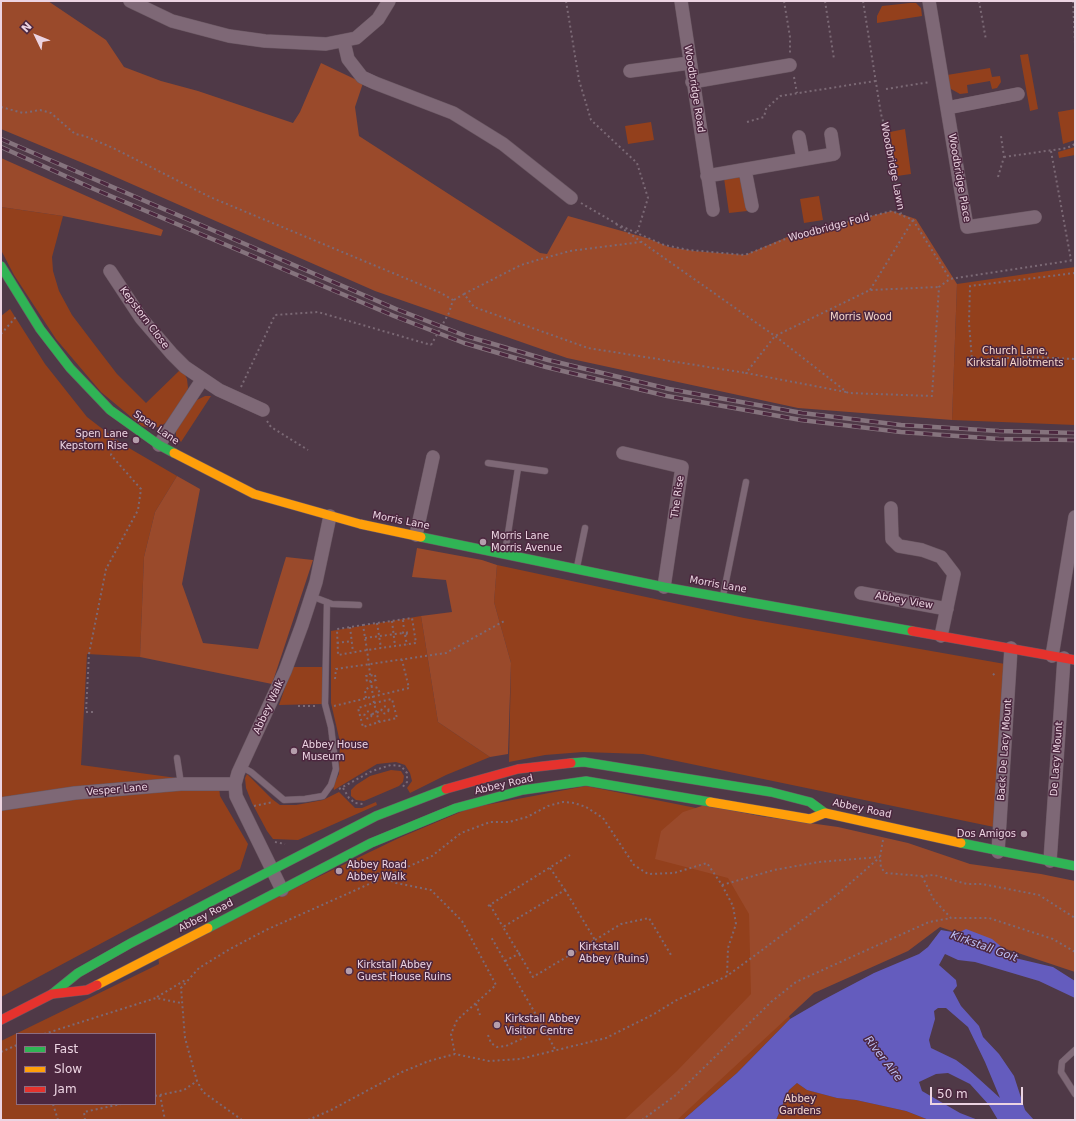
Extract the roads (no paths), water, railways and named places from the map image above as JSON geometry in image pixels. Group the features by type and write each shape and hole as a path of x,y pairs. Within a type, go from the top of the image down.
{"main road":[{"name":"Spen Lane","path":"1,266 40,329 70,368 110,410 159,445 212,474 254,494 360,524"},
{"name":"Morris Lane","path":"360,524 416,534 664,587 1063,658"},
{"path":"52,994 85,970 271,870 376,816 450,788 518,769 584,762 771,792 810,802 825,813"},
{"name":"Abbey Road","path":"1,1020 52,994 86,990 371,843 456,808 523,790 586,781 810,819 825,813 998,852 1075,866"}],"street":[{"path":"130,1 172,20 229,36 301,44 344,42 356,38 378,19 389,1"},
{"name":"Woodbridge Road","path":"680,1 713,210"},
{"name":"Woodbridge Place","path":"928,1 967,227 1035,217"},
{"path":"344,42 348,59 362,77 453,113 503,144 571,198"},
{"path":"630,71 689,63"},
{"path":"692,82 790,65"},
{"path":"947,108 1018,94"},
{"path":"708,176 834,154 831,134"},
{"path":"799,137 803,159"},
{"path":"745,170 752,206"},
{"name":"Kepstorn Close","path":"110,271 155,336 172,354 202,380 235,398 263,410"},
{"path":"159,445 202,380"},
{"name":"The Rise","path":"623,453 682,467 664,587"},
{"path":"416,534 433,458"},
{"path":"891,508 892,539 899,546 922,550 941,557 954,574 941,636"},
{"name":"Abbey Walk","path":"282,890 236,796 235,784 240,766 285,671 311,596 330,516"},
{"name":"De Lacy Mount","path":"1050,861 1063,658 1061,599 1075,517"},
{"name":"Abbey View","path":"861,593 947,608"},
{"name":"Back De Lacy Mount","path":"998,852 1011,648"},
{"name":"Vesper Lane","path":"1,804 75,793 181,784 235,784"}],"lane":[{"path":"488,464 545,471"},
{"path":"505,553 518,468"},
{"path":"723,597 746,482"},
{"path":"577,569 585,528"},
{"path":"311,596 332,604 359,605"},
{"path":"240,766 251,772 284,800 323,796 331,785 336,769 331,727 326,707 327,602"},
{"path":"177,758 181,784"},
{"path":"1075,1050 1062,1062 1061,1072 1075,1094"}],"water":[{"path":"966,929 992,939 1015,958 1053,967 1075,981 1075,998 1039,981 975,962 958,960 945,954 939,965 956,980 957,986 953,991 961,1006 979,1026 983,1037 999,1054 1014,1076 1025,1110 1034,1120 998,1120 989,1105 970,1084 948,1073 936,1074 919,1082 922,1091 960,1113 978,1120 929,1120 906,1111 856,1100 837,1098 807,1090 797,1083 789,1090 776,1120 683,1120 737,1073 790,1019 874,973 919,954 928,947 941,930 958,933","holes":["938,1008 946,1008 968,1027 1000,1098 956,1060 931,1048 929,1040 935,1019 934,1011"]}],"railway":[{"path":"1,139 396,309 466,336 548,360 669,389 802,413 901,425 999,431 1075,433"},
{"path":"1,147 94,189 394,316 464,343 546,367 667,396 801,420 901,432 999,439 1075,440"}],"place":[{"name":"Spen Lane Kepstorn Rise","path":"136,440"},
{"name":"Morris Lane Morris Avenue","path":"483,542"},
{"name":"Abbey House Museum","path":"294,751"},
{"name":"Dos Amigos","path":"1024,834"},
{"name":"Abbey Road Abbey Walk","path":"339,871"},
{"name":"Kirkstall Abbey (Ruins)","path":"571,953"},
{"name":"Kirkstall Abbey Guest House Ruins","path":"349,971"},
{"name":"Kirkstall Abbey Visitor Centre","path":"497,1025"}],"park label":[{"name":"Morris Wood","path":"861,317"},
{"name":"Church Lane, Kirkstall Allotments","path":"1015,356"},
{"name":"Abbey Gardens","path":"800,1104"}],"water label":[{"name":"Kirkstall Goit","path":"984,947"},
{"name":"River Aire","path":"883,1059"}]}
